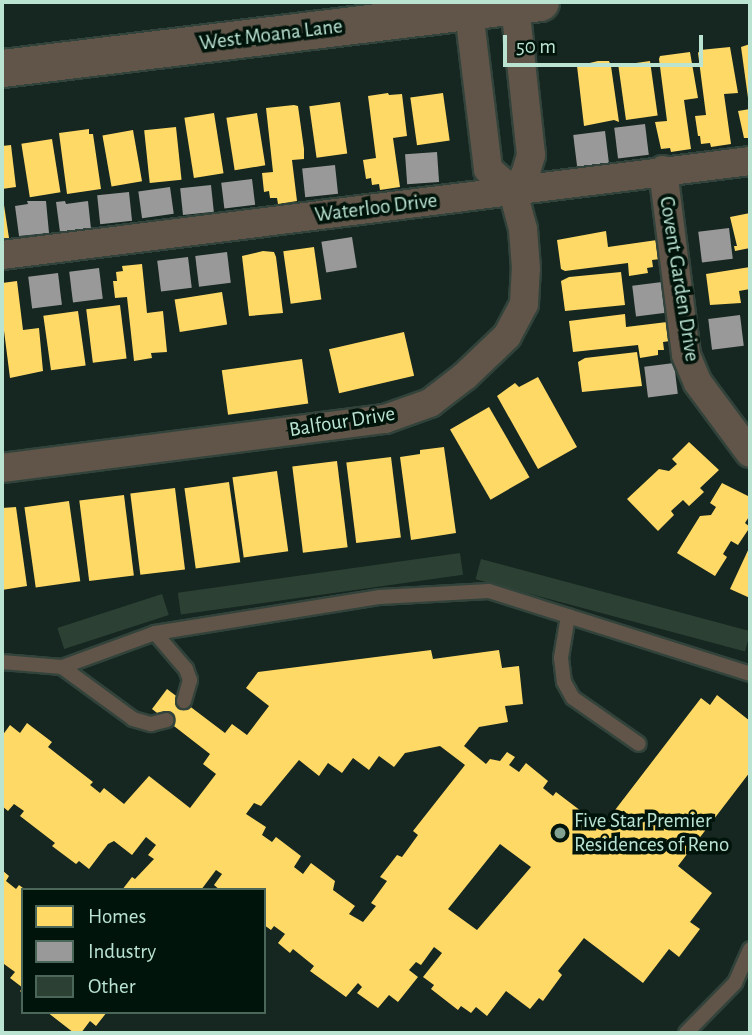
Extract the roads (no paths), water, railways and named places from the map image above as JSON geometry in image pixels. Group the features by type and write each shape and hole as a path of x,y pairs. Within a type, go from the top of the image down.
{"street":[{"name":"West Moana Lane","path":"2,68 527,3"},
{"path":"469,10 488,169 513,191 525,175 531,155 527,3"},
{"name":"Waterloo Drive","path":"2,255 750,161"},
{"name":"Covent Garden Drive","path":"663,170 686,355 698,383 750,453"},
{"name":"Balfour Drive","path":"2,468 385,419 430,402 465,376 507,336 524,304 526,269 523,229 513,191"}],"lane":[{"path":"2,662 62,667 155,633 380,597 489,591 750,674"},
{"path":"568,616 561,658 564,681 573,698 639,744"},
{"path":"155,633 180,661 190,680 184,701"},
{"path":"62,667 133,719 151,724 167,720"},
{"path":"686,1033 735,983 750,949"}],"place":[{"name":"Five Star Premier Residences of Reno","path":"560,833"}]}
